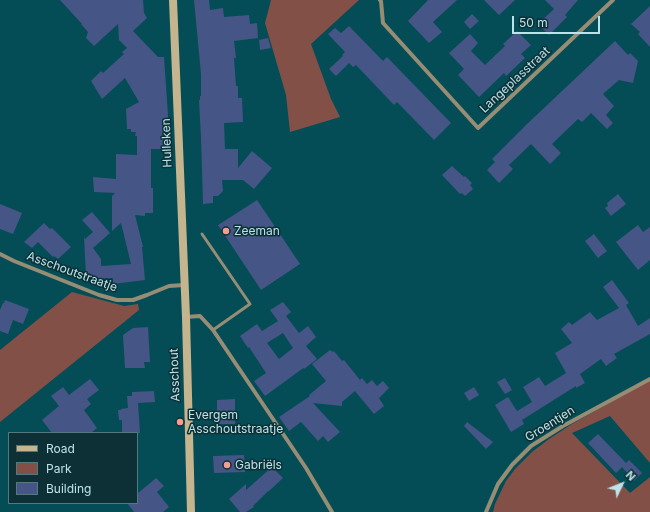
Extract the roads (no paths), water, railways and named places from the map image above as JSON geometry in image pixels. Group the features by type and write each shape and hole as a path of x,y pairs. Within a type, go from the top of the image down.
{"main road":[{"name":"Hulleken","path":"173,0 185,285"},
{"name":"Asschout","path":"185,285 191,512"}],"street":[{"name":"Langeplasstraat","path":"382,0 383,23 478,128 613,0"},
{"name":"Asschoutstraatje","path":"0,254 100,295 117,300 133,300 168,286 185,285"},
{"path":"186,317 200,316 213,330 306,468 332,512"},
{"name":"Groentjen","path":"486,512 498,484 512,465 531,446 563,426 650,379"}],"lane":[{"path":"202,234 250,304 213,330"}],"place":[{"name":"Zeeman","path":"226,231"},
{"name":"Evergem Asschoutstraatje","path":"180,422"},
{"name":"Gabriëls","path":"227,465"}]}
